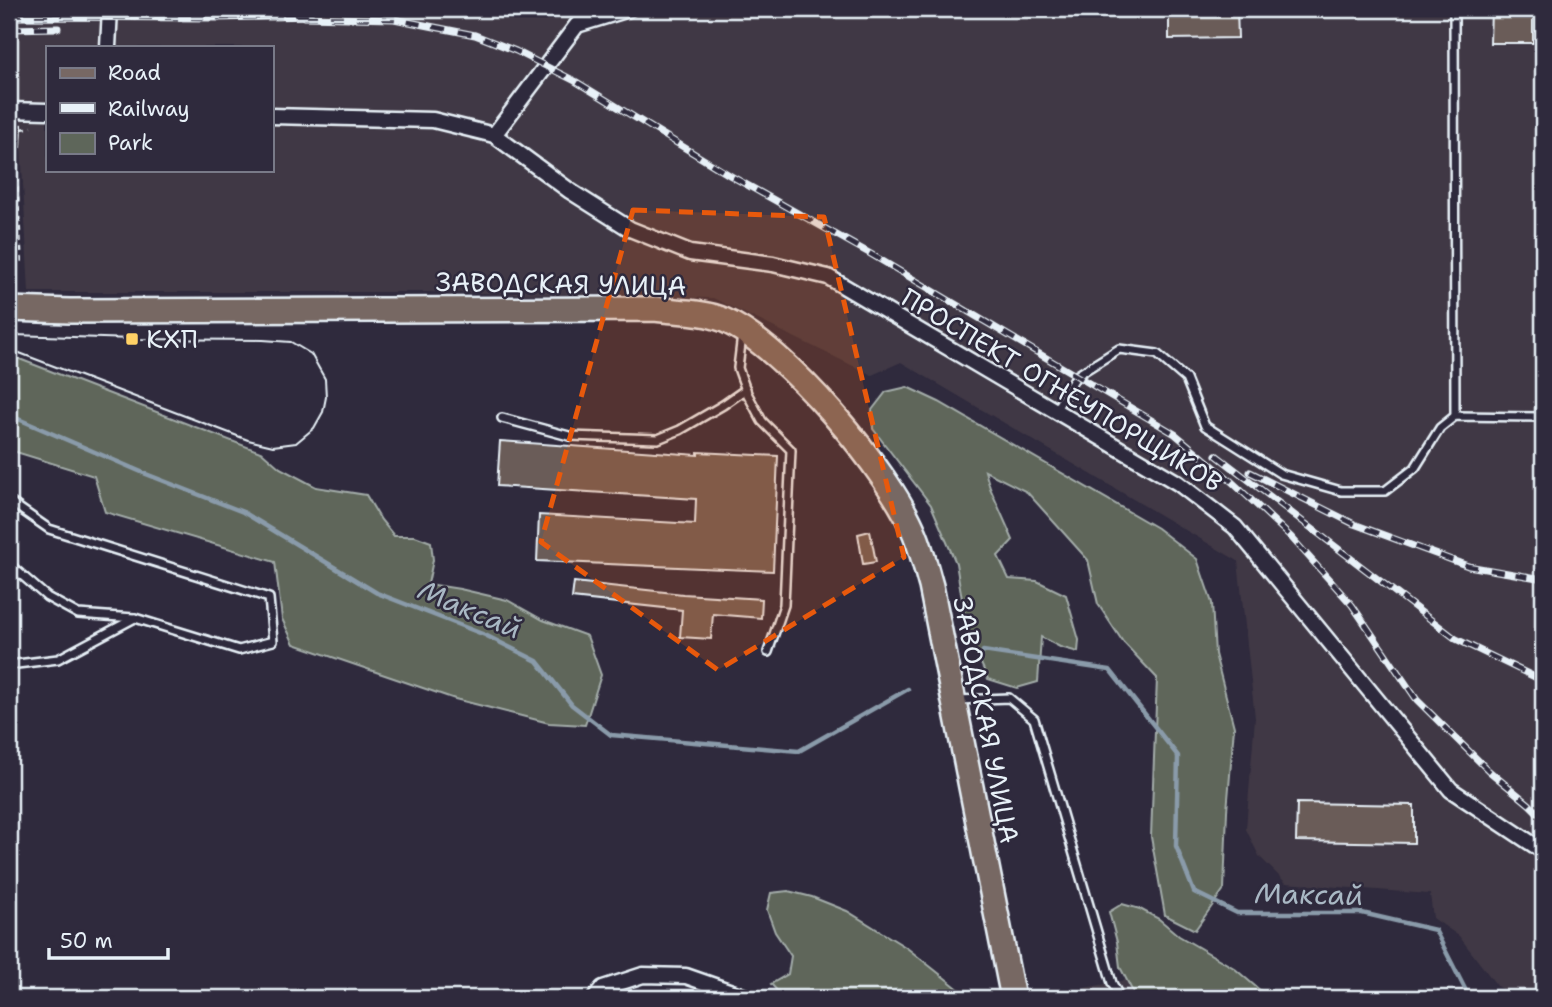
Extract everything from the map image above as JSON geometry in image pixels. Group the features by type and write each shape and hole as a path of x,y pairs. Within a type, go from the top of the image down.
{"main road":[{"name":"ЗАВОДСКАЯ УЛИЦА","path":"9,309 655,309 699,314 723,320 743,331 796,374 839,422 887,482 915,533 931,586 1013,998"}],"street":[{"path":"108,46 110,9"},
{"path":"273,116 433,120 494,135 577,24 629,9"},
{"path":"9,110 46,111"},
{"name":"ПРОСПЕКТ ОГНЕУПОРЩИКОВ","path":"494,135 570,191 630,229 690,253 773,264 828,277 1178,484 1235,527 1451,790 1543,851"},
{"path":"595,998 603,988 643,975 686,976 749,998"}],"lane":[{"path":"1454,9 1455,416"},
{"path":"743,331 738,368 746,389 762,421 791,450 784,605 768,652"},
{"path":"1055,411 1076,376 1119,349 1157,354 1186,379 1205,426 1281,474 1341,491 1385,491 1415,468 1440,429 1455,416 1543,417"},
{"path":"502,418 569,436 658,439 680,430 746,389"},
{"path":"9,501 49,528 269,598 273,641 239,650 135,618 78,614 47,597 9,564"},
{"path":"9,666 58,659 135,618"},
{"path":"953,701 1009,698 1034,719 1112,983 1120,998"}],"path":[{"path":"15,147 22,266"}],"highlighted area":[{"path":"633,210 824,217 904,557 718,670 541,542"}],"shaded area":[{"path":"9,9 1543,9 1543,998 1524,998 1498,987 1459,936 1433,918 1430,894 1286,883 1259,856 1246,829 1255,718 1238,561 901,362 872,375 713,298 429,292 29,292 21,147 9,147"},
{"path":"1197,966 1252,998 1086,998 1085,988"}],"green space":[{"path":"9,355 263,453 280,468 316,487 366,495 394,536 415,536 431,542 433,560 428,584 507,600 543,620 587,636 601,675 585,725 549,723 455,699 294,644 282,619 275,562 105,512 94,476 13,451 9,453"},
{"path":"907,387 939,402 1157,528 1197,559 1212,603 1215,654 1234,727 1224,889 1195,930 1165,915 1151,837 1157,678 1123,642 1098,604 1088,560 1027,492 985,471 1013,540 998,556 1009,579 1037,581 1066,595 1079,640 1078,652 1060,647 1041,637 1038,682 1017,688 988,679 968,635 956,563 931,505 873,429 872,410 886,392"},
{"path":"788,891 847,911 907,948 970,998 786,998 771,984 788,974 791,956 775,932 767,910 771,893"},
{"path":"1122,904 1140,909 1159,919 1179,936 1234,968 1269,998 1136,998 1120,967 1109,912"}],"building":[{"path":"1169,9 1237,9 1238,38 1169,39"},
{"path":"1491,9 1533,9 1533,43 1490,43"},
{"path":"9,124 22,125 21,147 9,147"},
{"path":"500,441 698,455 698,452 778,456 773,571 537,561 539,515 695,524 696,499 497,486"},
{"path":"870,531 876,562 863,564 858,534"},
{"path":"574,582 683,594 762,599 761,618 713,614 711,639 680,637 682,610 572,598"},
{"path":"1297,803 1414,805 1414,843 1296,841"}],"waterway":[{"name":"Максай","path":"9,415 243,512 377,593 485,635 537,661 572,705 611,735 799,751 908,689"},
{"name":"Максай","path":"983,651 1110,670 1178,756 1176,846 1194,892 1237,913 1362,913 1435,930 1466,991 1466,998"}],"tram line":[{"path":"9,333 291,342 311,354 325,379 326,397 323,412 314,428 296,443 273,446 248,440 9,349"}],"railway":[{"path":"9,17 311,16"},
{"path":"304,17 394,19 475,35 516,51 575,81 731,176 869,253 1175,434 1291,537 1352,605 1417,700 1489,771 1543,818"},
{"path":"9,29 58,28"},
{"path":"1216,455 1456,639 1543,681"},
{"path":"1250,472 1354,524 1468,566 1543,579"}],"place":[{"name":"КХП","path":"132,339"}]}
